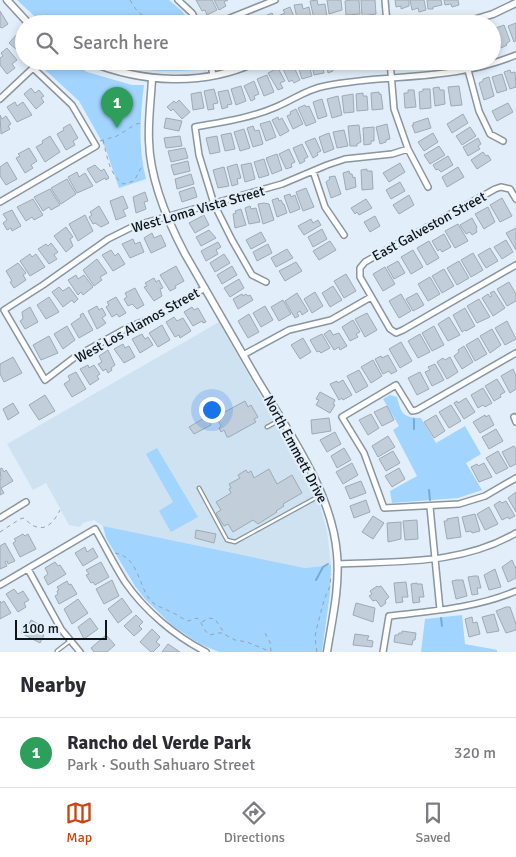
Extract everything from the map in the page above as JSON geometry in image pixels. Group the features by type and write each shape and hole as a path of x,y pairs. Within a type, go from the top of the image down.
{"street":[{"path":"7,0 21,15"},
{"path":"178,0 193,15"},
{"path":"238,15 275,0"},
{"path":"385,0 386,15"},
{"path":"490,15 516,3"},
{"path":"501,61 516,55"},
{"path":"0,99 31,70"},
{"path":"1,201 95,145 72,105 35,70"},
{"path":"113,70 152,79 173,80 210,76 229,70"},
{"path":"210,70 210,76"},
{"path":"390,70 394,109 408,149 428,187"},
{"path":"266,282 252,274 214,204 199,155 195,127 251,115 276,107 299,94 322,86 353,81 391,79 468,70 479,111 490,134 502,141"},
{"name":"North Emmett Drive","path":"152,79 148,141 151,160 155,178 179,243 311,472 329,513 334,534 338,573 327,652"},
{"name":"West Loma Vista Street","path":"45,380 4,310 44,285 108,239 134,226 282,184 345,159 392,154 408,149"},
{"path":"313,171 325,207 344,235"},
{"name":"East Galveston Street","path":"372,297 360,277 360,268 365,262 501,187 510,190 516,199"},
{"path":"243,355 289,330 331,320 372,297 390,329 396,333 516,265"},
{"name":"West Los Alamos Street","path":"45,380 83,353 127,328 158,316 204,288"},
{"path":"516,354 417,410 412,411 396,385 342,417 364,453 384,508 459,504 485,496 516,478"},
{"path":"0,518 26,502"},
{"path":"430,507 440,610"},
{"path":"0,585 95,529 126,583 149,610 190,644 206,652"},
{"path":"338,564 451,557 484,549 516,533"},
{"path":"28,569 61,629 80,652"},
{"path":"383,652 389,616 440,610 496,599 516,591"}],"lane":[{"path":"268,427 281,419"},
{"path":"199,488 227,540 236,542 322,494"},
{"path":"58,651 70,641"}],"path":[{"path":"130,0 140,15"},
{"path":"206,70 210,76"},
{"path":"95,145 103,140 118,136 136,124 149,122"},
{"path":"103,140 108,162 117,178 124,184 134,181 140,168 151,160"},
{"path":"0,532 24,518 36,527 44,527 55,520 60,510"},
{"path":"110,555 116,552 130,562 136,569 145,592 161,608 172,612 184,620 188,621 198,618 205,632 210,635 218,633 226,635 271,652"},
{"path":"317,652 315,638 324,600 330,586 330,574 338,573"},
{"path":"201,622 212,617 218,622 226,635"},
{"path":"204,627 206,621"},
{"path":"218,633 220,627"},
{"path":"265,633 270,642 271,652"}],"shaded area":[{"path":"17,0 169,0 185,15 33,15"},
{"path":"45,70 83,70 132,85 144,85 140,132 146,179 119,188 105,147 79,101"},
{"path":"151,70 202,70 176,71"},
{"path":"219,322 311,485 320,505 327,531 331,565 305,568 103,526 94,520 83,523 80,527 69,525 46,483 33,490 7,444"},
{"path":"390,395 397,397 404,414 410,417 421,418 436,443 465,426 481,454 466,463 482,490 458,498 392,503 390,491 417,476 393,430 399,426 383,399"},
{"path":"157,448 198,517 171,532 159,511 173,502 146,454"},
{"path":"103,526 305,568 331,565 330,593 322,652 219,652 200,644 173,626 145,599 106,538"},
{"path":"462,615 465,644 497,650 497,652 421,652 425,619"}],"building":[{"path":"196,0 212,0 217,10 207,15 205,10 202,11"},
{"path":"214,0 228,0 224,2 226,6 219,10"},
{"path":"317,0 318,5 325,4 327,15 313,15 310,1"},
{"path":"327,0 341,0 342,10 329,14"},
{"path":"359,0 360,14 346,15 345,1"},
{"path":"361,0 375,0 376,14 362,15"},
{"path":"395,0 409,0 409,6 401,9 401,6 396,7"},
{"path":"410,0 424,0 426,10 419,12 418,8 412,10"},
{"path":"427,0 441,0 442,5 428,9"},
{"path":"444,0 458,0 459,5 452,7 451,4 445,5"},
{"path":"302,4 303,9 309,7 311,15 296,15 294,5"},
{"path":"290,7 293,15 280,15 285,13 283,10"},
{"path":"0,11 8,24 2,28 0,27"},
{"path":"516,23 516,41 514,42 508,26"},
{"path":"504,25 510,41 501,48 501,26"},
{"path":"15,36 15,48 9,43"},
{"path":"7,48 15,58 15,62 12,64 15,68 7,74 0,65 0,58 3,56 1,53"},
{"path":"279,70 285,81 280,83 283,88 278,90 268,73"},
{"path":"283,70 295,70 300,80 294,83 292,80 289,82"},
{"path":"299,70 310,70 312,76 302,79"},
{"path":"313,70 323,70 324,73 314,75"},
{"path":"510,70 511,73 515,72 516,87 510,89 504,72"},
{"path":"502,74 507,90 497,93 492,77"},
{"path":"267,75 274,92 264,96 257,79"},
{"path":"489,77 494,96 484,100 479,83"},
{"path":"254,81 259,94 254,96 255,99 251,101 244,86"},
{"path":"241,86 246,101 236,105 231,89"},
{"path":"459,86 462,105 451,106 448,87"},
{"path":"439,87 440,90 444,90 445,104 435,106 433,88"},
{"path":"31,88 35,93 39,90 44,96 41,98 44,102 36,109 24,94"},
{"path":"214,89 218,103 213,104 214,109 208,110 204,91"},
{"path":"423,89 430,89 431,108 420,109 419,92 423,91"},
{"path":"228,90 232,104 222,109 218,92"},
{"path":"408,90 414,90 416,107 405,108 404,93 408,93"},
{"path":"201,92 204,108 193,110 191,94"},
{"path":"379,92 383,109 372,110 371,93"},
{"path":"363,93 363,96 367,96 368,110 357,111 356,94"},
{"path":"353,94 354,112 344,113 342,96"},
{"path":"338,96 342,115 332,118 327,99"},
{"path":"322,99 327,116 318,119 313,102"},
{"path":"179,100 190,112 182,119 173,109 171,111 167,107 174,101 176,103"},
{"path":"15,102 17,106 23,102 32,115 17,122 7,107"},
{"path":"508,103 513,112 497,121 492,111"},
{"path":"305,105 306,107 309,106 316,122 306,126 298,108"},
{"path":"296,109 303,124 293,129 287,116"},
{"path":"463,114 468,123 452,133 447,124"},
{"path":"0,115 2,119 6,116 11,124 8,126 10,129 1,134"},
{"path":"278,117 279,120 282,118 289,131 280,136 272,120"},
{"path":"166,118 182,121 179,131 164,128"},
{"path":"428,118 431,128 415,133 413,123"},
{"path":"270,121 276,137 266,141 260,124"},
{"path":"70,124 78,138 73,141 75,145 66,150 57,134"},
{"path":"387,124 390,139 380,144 376,127"},
{"path":"359,125 361,142 357,146 350,146 348,126"},
{"path":"253,126 255,131 259,130 263,144 253,147 247,128"},
{"path":"374,127 374,141 371,141 371,144 364,145 363,128"},
{"path":"470,127 476,136 462,145 456,136"},
{"path":"244,129 250,148 240,151 234,132"},
{"path":"344,130 348,146 337,148 333,132"},
{"path":"231,133 235,149 225,151 221,135"},
{"path":"329,133 334,149 324,153 319,137"},
{"path":"433,133 438,142 424,151 418,142"},
{"path":"50,136 60,152 45,162 36,147"},
{"path":"180,136 182,146 166,148 164,138"},
{"path":"217,136 220,152 210,154 206,138"},
{"path":"315,138 321,151 313,158 305,142"},
{"path":"478,138 481,144 478,146 480,149 468,156 463,147"},
{"path":"302,144 308,157 300,164 293,148"},
{"path":"439,146 445,155 430,164 424,155"},
{"path":"29,148 37,161 31,165 33,168 25,173 16,158 20,156 18,154"},
{"path":"185,148 188,158 171,162 168,151"},
{"path":"289,149 295,162 291,164 292,167 286,169 279,154"},
{"path":"483,152 491,160 477,169 471,160"},
{"path":"277,154 282,170 272,174 266,158"},
{"path":"448,156 453,165 441,172 438,169 436,170 433,165"},
{"path":"264,159 269,175 259,178 254,162"},
{"path":"188,161 190,171 174,175 171,165"},
{"path":"7,162 17,179 6,185 0,176 0,167"},
{"path":"251,163 255,179 245,182 241,165"},
{"path":"400,163 405,172 389,182 383,173"},
{"path":"237,164 241,178 237,179 238,184 232,186 227,167"},
{"path":"95,165 101,171 104,169 109,178 96,183 87,169"},
{"path":"224,167 229,186 218,188 213,170"},
{"path":"458,167 464,177 447,187 442,177"},
{"path":"367,169 367,171 372,171 373,189 362,190 361,170"},
{"path":"349,171 353,178 355,177 356,187 346,190 343,173"},
{"path":"77,172 79,177 85,173 93,186 77,193 68,177"},
{"path":"191,174 194,184 177,189 175,179"},
{"path":"335,176 341,194 331,198 326,182 330,179 329,177"},
{"path":"67,179 76,194 61,204 51,188"},
{"path":"400,182 405,191 391,199 386,190"},
{"path":"194,187 197,197 182,202 179,192"},
{"path":"306,188 314,207 303,211 296,192"},
{"path":"50,189 60,205 51,210 49,207 43,211 34,197"},
{"path":"145,192 148,201 144,202 146,209 136,213 133,197"},
{"path":"290,194 291,197 295,195 300,209 290,213 284,196"},
{"path":"409,195 414,205 399,214 393,205"},
{"path":"123,196 128,208 123,210 126,216 116,220 110,201"},
{"path":"278,198 284,204 287,213 277,217 272,200"},
{"path":"502,198 512,216 500,222 490,205"},
{"path":"33,199 43,215 34,220 32,217 26,221 17,207"},
{"path":"366,199 372,208 359,215 357,212 355,214 351,208"},
{"path":"258,204 269,204 274,220 263,224"},
{"path":"99,206 109,223 101,227 95,223 93,224 89,217 92,215 90,212"},
{"path":"250,206 251,209 256,208 260,222 249,224 245,208"},
{"path":"488,207 495,222 484,229 475,214"},
{"path":"241,209 246,225 235,228 233,214"},
{"path":"12,210 21,226 12,231 11,228 7,230 3,223 7,220 3,214"},
{"path":"85,215 93,231 78,241 69,224"},
{"path":"204,215 209,225 195,233 189,223"},
{"path":"375,216 380,226 370,232 364,222"},
{"path":"472,218 477,227 477,232 472,235 470,232 466,234 460,225"},
{"path":"311,219 313,223 318,220 321,225 304,235 298,226"},
{"path":"458,224 468,241 455,248 445,231"},
{"path":"66,227 73,237 70,239 73,246 66,252 54,236"},
{"path":"516,228 516,250 506,233"},
{"path":"322,229 327,239 313,247 308,237"},
{"path":"209,230 216,238 201,246 196,237"},
{"path":"261,232 266,241 251,249 246,240"},
{"path":"152,233 154,238 161,235 166,246 151,253 144,238"},
{"path":"444,234 451,247 442,252 440,249 438,251 432,241"},
{"path":"133,239 135,244 140,242 144,252 130,258 122,244"},
{"path":"506,240 513,252 502,259 494,247"},
{"path":"330,241 336,250 319,260 313,251"},
{"path":"429,241 439,258 427,265 417,248"},
{"path":"218,242 221,247 216,250 218,254 206,261 201,251"},
{"path":"51,243 58,252 54,255 57,259 49,264 38,249"},
{"path":"268,244 272,253 257,261 253,252"},
{"path":"490,248 498,261 486,268 478,255"},
{"path":"287,249 293,258 276,267 271,258"},
{"path":"111,250 115,256 118,253 125,264 113,271 102,255"},
{"path":"413,250 423,267 411,274 401,257"},
{"path":"473,253 483,270 471,277 461,260"},
{"path":"30,254 32,257 36,254 45,267 30,276 20,261"},
{"path":"224,254 230,263 215,272 210,263"},
{"path":"97,259 107,273 100,277 102,280 94,286 83,270"},
{"path":"398,261 405,273 394,279 387,267"},
{"path":"459,261 469,278 457,285 447,268"},
{"path":"296,262 302,271 285,281 279,271"},
{"path":"18,263 26,273 23,275 26,280 14,288 6,271"},
{"path":"176,266 184,281 170,291 160,275"},
{"path":"232,266 237,275 222,284 217,275"},
{"path":"385,267 395,284 383,291 373,274"},
{"path":"444,269 454,286 442,293 432,276"},
{"path":"346,274 356,291 344,298 334,281"},
{"path":"76,275 78,279 84,275 93,287 83,295 81,292 78,295 68,280"},
{"path":"430,277 440,294 428,301 418,284"},
{"path":"154,278 156,282 159,280 163,288 160,289 162,296 154,301 144,287 147,286 145,283"},
{"path":"239,279 244,288 230,297 224,288"},
{"path":"509,282 516,294 516,301 507,306 497,289"},
{"path":"333,286 342,300 330,307 322,293"},
{"path":"59,287 63,291 69,287 78,299 74,303 72,300 63,307 52,292"},
{"path":"135,288 144,305 137,309 132,304 128,306 124,299 127,297 125,293"},
{"path":"494,291 505,308 493,316 482,298 488,294 490,297 492,296 490,293"},
{"path":"315,292 323,306 312,313 304,299"},
{"path":"297,293 308,311 302,315 300,311 297,313 299,316 295,318 285,301"},
{"path":"417,293 424,305 413,311 406,299"},
{"path":"242,294 243,296 246,294 250,295 253,300 238,309 233,299"},
{"path":"401,294 411,311 399,318 389,301"},
{"path":"49,297 59,312 46,319 37,305"},
{"path":"116,297 126,313 119,317 117,314 112,317 106,307 109,305 107,302"},
{"path":"479,299 490,317 477,323 467,306"},
{"path":"283,300 291,314 279,321 271,307"},
{"path":"97,306 99,310 102,308 106,315 102,318 106,323 97,329 88,311"},
{"path":"265,306 273,320 261,327 253,313"},
{"path":"30,307 38,322 25,329 20,321 23,319 22,312"},
{"path":"192,307 194,310 198,308 206,322 203,323 202,321 193,326 184,312"},
{"path":"465,308 475,326 462,332 453,315"},
{"path":"83,313 93,330 79,338 71,324 81,317 80,315"},
{"path":"367,313 377,330 365,337 355,319"},
{"path":"249,314 259,332 248,338 238,321"},
{"path":"174,317 177,321 183,318 191,331 180,338 179,335 175,337 166,322"},
{"path":"449,317 460,335 448,341 438,324"},
{"path":"353,320 360,332 356,334 358,337 350,341 342,327"},
{"path":"507,321 516,339 505,345 495,328"},
{"path":"162,325 170,340 158,347 149,333"},
{"path":"67,326 75,340 63,349 54,334"},
{"path":"434,326 444,345 432,351 422,333"},
{"path":"492,329 501,345 490,353 480,336"},
{"path":"330,330 333,335 339,333 347,346 340,350 339,347 334,350 324,334"},
{"path":"142,334 145,339 148,337 153,345 140,353 132,339"},
{"path":"322,334 330,348 321,353 317,352 310,340"},
{"path":"420,334 430,352 418,358 408,341"},
{"path":"49,336 58,353 41,360 33,345"},
{"path":"303,338 311,352 300,359 291,345"},
{"path":"478,338 487,354 475,361 466,345"},
{"path":"401,342 412,361 400,368 389,349"},
{"path":"123,344 125,348 129,346 135,357 124,363 114,349"},
{"path":"464,346 473,362 462,369 454,356"},
{"path":"108,350 115,365 108,373 106,369 103,371 98,364 102,362 99,356"},
{"path":"388,355 397,371 391,374 389,371 383,374 375,359"},
{"path":"13,357 22,373 4,382 0,374 0,364"},
{"path":"450,357 458,372 447,379 437,362 443,358 445,360"},
{"path":"373,360 382,376 371,383 361,367"},
{"path":"435,364 444,380 432,386 425,372 430,370 428,367"},
{"path":"88,365 89,368 94,365 100,374 97,376 99,379 90,385 80,369"},
{"path":"513,369 516,376 516,389 510,393 501,376"},
{"path":"359,370 368,386 356,393 347,376"},
{"path":"76,372 86,389 72,397 64,384 70,380 68,376"},
{"path":"420,372 429,389 417,395 408,378"},
{"path":"497,379 505,392 494,401 485,386"},
{"path":"343,380 352,395 339,400 330,384"},
{"path":"483,388 492,403 478,408 471,395"},
{"path":"320,392 335,400 333,404 335,405 330,413 316,405 319,400 316,399"},
{"path":"45,395 55,411 39,420 29,405"},
{"path":"466,398 475,412 464,419 454,403 457,401 458,403"},
{"path":"245,401 248,407 251,405 258,417 254,419 256,422 227,437 224,430 221,432 219,428 221,426 217,418"},
{"path":"13,403 19,413 8,420 3,409"},
{"path":"451,405 461,421 449,428 439,412"},
{"path":"387,406 394,420 382,426 374,412"},
{"path":"371,414 379,428 368,435 359,420"},
{"path":"436,415 445,431 434,438 424,422"},
{"path":"485,415 486,417 489,415 494,425 480,433 473,422"},
{"path":"206,417 211,425 194,434 189,427"},
{"path":"329,418 331,431 312,434 311,420"},
{"path":"496,429 503,441 489,449 482,437"},
{"path":"335,432 341,444 327,452 320,440"},
{"path":"388,436 395,447 378,457 372,446"},
{"path":"514,446 516,449 516,464 510,467 502,452"},
{"path":"344,448 351,460 337,468 331,456"},
{"path":"393,451 400,463 386,471 379,459"},
{"path":"498,451 508,468 496,474 486,458"},
{"path":"352,463 358,475 343,484 336,472"},
{"path":"484,463 492,477 479,482 471,467"},
{"path":"2,468 4,472 6,470 13,481 1,488 4,493 0,495 0,469"},
{"path":"399,468 405,479 392,487 385,476"},
{"path":"269,469 277,484 292,475 302,493 283,504 284,506 277,512 258,524 253,520 233,532 228,524 224,526 216,513 221,510 216,502 231,493 229,484 240,478 238,475 246,470 248,473 251,471 254,478"},
{"path":"361,481 366,493 350,499 345,487"},
{"path":"516,492 516,512 508,498"},
{"path":"366,500 370,512 354,518 350,506"},
{"path":"500,501 502,503 506,501 515,516 502,520 494,505"},
{"path":"489,507 498,524 485,530 477,514"},
{"path":"475,514 480,531 466,532 462,517"},
{"path":"373,516 384,523 373,539 362,532"},
{"path":"458,517 461,537 447,539 444,521"},
{"path":"417,520 418,539 405,540 403,521"},
{"path":"401,522 401,539 388,542 387,523"},
{"path":"196,530 216,534 214,543 195,538"},
{"path":"23,534 25,536 28,534 36,549 20,557 13,543 16,541 14,539"},
{"path":"5,543 15,561 8,564 7,561 5,562 7,566 0,569 0,546"},
{"path":"85,547 87,552 93,548 98,557 83,566 75,553"},
{"path":"512,560 516,569 516,578 508,582 502,567"},
{"path":"55,562 58,566 60,565 66,574 48,585 44,577 48,574 45,568"},
{"path":"101,562 109,577 95,585 93,582 91,583 86,575 89,574 86,570"},
{"path":"495,569 501,587 489,590 484,575"},
{"path":"478,576 481,588 477,588 478,594 472,595 468,577"},
{"path":"112,580 119,596 104,604 96,589"},
{"path":"463,580 467,596 456,599 452,581"},
{"path":"67,581 77,594 59,604 55,596 59,590 57,587"},
{"path":"406,582 408,597 402,597 403,602 396,603 394,583"},
{"path":"411,584 422,584 424,597 419,597 420,602 413,603"},
{"path":"377,586 381,586 389,597 381,607 376,600 373,601 369,596 372,594 370,591"},
{"path":"14,589 18,594 23,591 29,600 24,603 26,607 18,612 6,594"},
{"path":"122,598 132,612 118,623 108,609"},
{"path":"78,599 88,613 72,624 64,609"},
{"path":"0,601 1,603 4,601 11,613 0,619"},
{"path":"356,603 375,608 373,622 353,615"},
{"path":"510,607 516,624 516,630 506,633 496,611"},
{"path":"494,614 499,631 487,633 482,617"},
{"path":"136,615 143,622 139,626 142,629 134,636 124,626"},
{"path":"472,617 473,623 477,622 480,634 469,637 465,619"},
{"path":"90,618 98,629 84,639 78,627"},
{"path":"31,620 42,626 38,633 44,635 40,643 21,633 26,622 29,624"},
{"path":"152,629 160,637 156,642 160,645 151,652 140,642"},
{"path":"402,631 416,633 412,645 394,642 395,635 402,633"},
{"path":"355,634 369,636 367,640 373,641 372,647 353,645"},
{"path":"106,635 115,645 107,652 94,652 91,648"},
{"path":"168,644 180,652 162,652"}],"waterway":[{"path":"414,419 414,429"},
{"path":"429,490 430,500"},
{"path":"316,580 323,567 328,564"},
{"path":"441,618 442,626"}],"place":[{"name":"Rancho del Verde Park","path":"117,128"}]}
